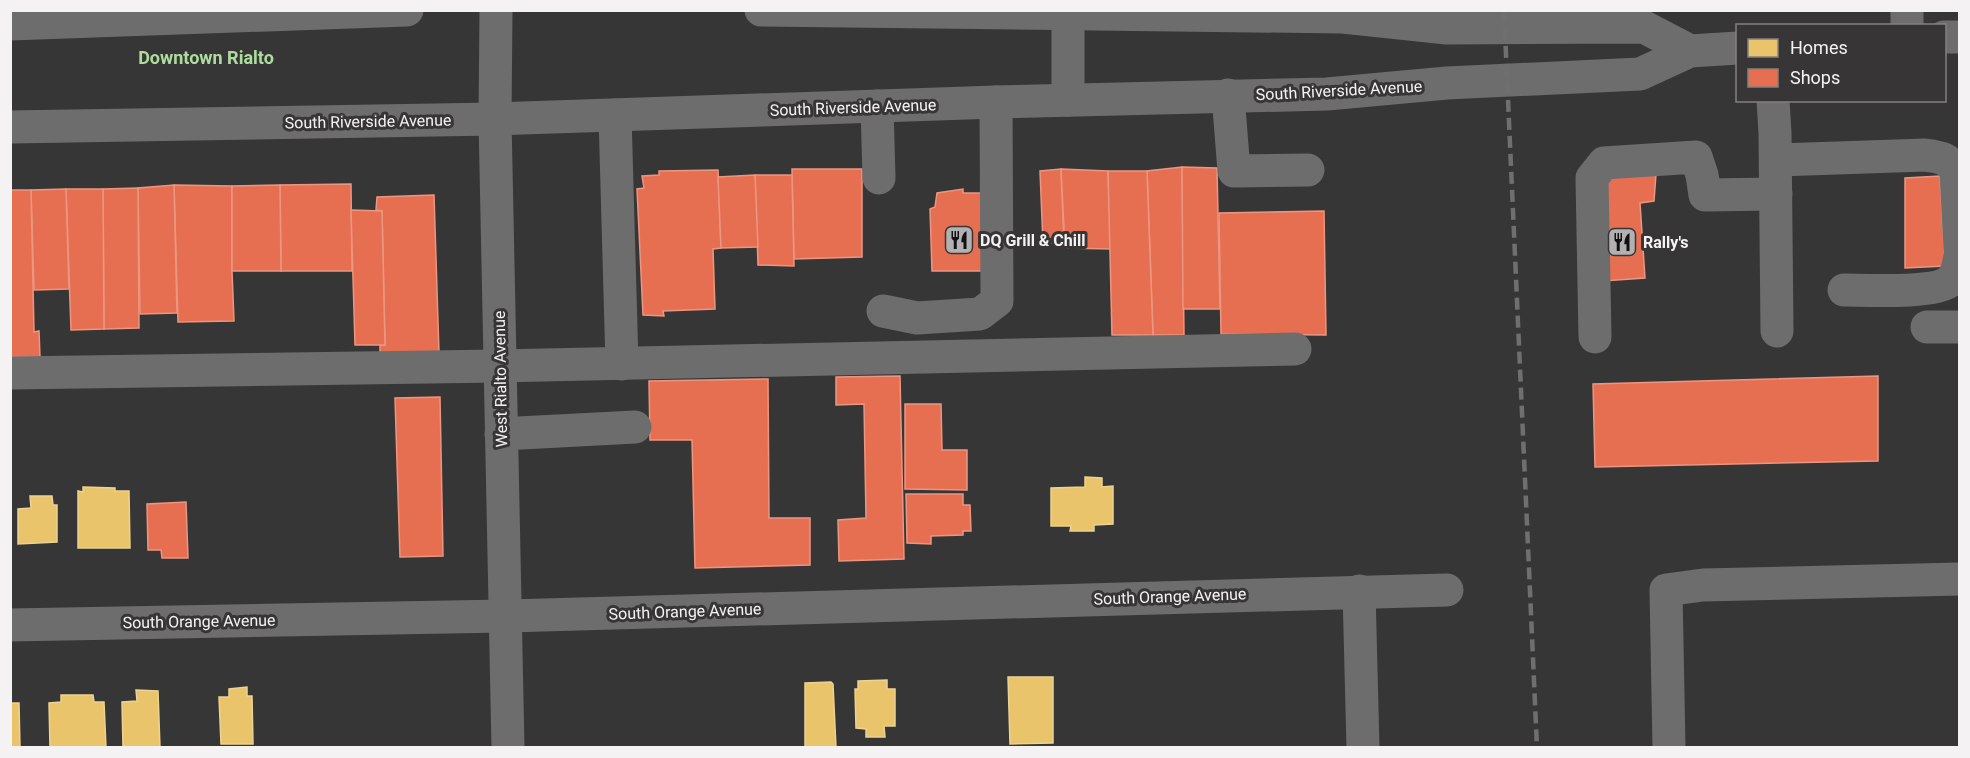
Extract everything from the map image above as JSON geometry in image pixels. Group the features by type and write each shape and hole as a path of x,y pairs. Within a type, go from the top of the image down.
{"main road":[{"path":"10,24 407,10"},
{"name":"West Rialto Avenue","path":"496,10 495,119 499,366 508,747"},
{"path":"761,10 1225,14 1343,17 1447,28 1644,27 1690,51"},
{"path":"1068,12 1068,100"},
{"name":"South Riverside Avenue","path":"10,127 495,119 1228,95 1327,94 1447,82 1640,74 1690,51 1736,48"},
{"path":"1228,95 1234,171 1308,170"},
{"path":"884,311 917,318 980,314 996,301 998,177 996,102"},
{"path":"1773,102 1776,160 1777,331"},
{"path":"877,106 879,178"},
{"path":"615,115 622,364"},
{"path":"1776,160 1841,156 1925,155 1941,157 1952,163 1956,172 1959,249"},
{"path":"1595,337 1592,178 1604,163 1696,157 1705,195 1776,194"},
{"path":"1844,290 1918,289 1940,286 1949,281 1957,272 1959,256"},
{"path":"1927,327 1959,327"},
{"path":"10,373 622,364 1295,349"},
{"path":"501,434 635,427"},
{"path":"1669,747 1666,590 1703,585 1959,579"},
{"name":"South Orange Avenue","path":"10,625 504,616 1447,590"},
{"path":"1359,591 1363,747"}],"building: Homes":[{"path":"1085,477 1102,478 1102,487 1113,486 1113,524 1094,525 1094,531 1070,531 1071,526 1051,526 1051,488 1085,487"},
{"path":"83,487 129,491 130,548 78,548 78,491 83,492"},
{"path":"30,496 52,496 53,505 57,505 57,542 18,544 18,509 31,508"},
{"path":"1008,677 1053,677 1053,743 1010,744"},
{"path":"887,680 887,689 895,689 895,726 884,726 885,737 866,737 866,729 856,728 855,689 858,689 858,681"},
{"path":"831,682 833,684 836,748 805,748 805,683"},
{"path":"247,687 247,696 252,696 253,744 221,744 219,697 229,697 229,689"},
{"path":"136,690 158,691 160,748 123,748 122,702 137,701"},
{"path":"61,695 93,695 94,702 104,702 106,748 50,748 49,703 61,702"},
{"path":"10,703 19,703 20,748 10,748"}],"building: Shops":[{"path":"1182,167 1184,335 1153,335 1147,171"},
{"path":"1182,167 1217,168 1220,309 1183,309"},
{"path":"792,169 862,169 862,257 794,259"},
{"path":"1061,169 1064,242 1043,244 1040,171"},
{"path":"1061,169 1108,171 1111,249 1065,248"},
{"path":"718,170 721,248 713,249 715,309 663,311 664,316 643,315 637,189 644,188 642,176 659,175 659,171"},
{"path":"1108,171 1147,171 1153,335 1112,335"},
{"name":"Rally's","path":"1606,174 1656,174 1654,201 1640,203 1645,278 1603,281"},
{"path":"755,175 792,175 794,266 758,265"},
{"path":"755,175 758,247 721,248 718,177"},
{"path":"1940,176 1945,266 1905,268 1905,178"},
{"path":"351,184 352,271 281,271 280,185"},
{"path":"174,185 232,186 234,321 178,322"},
{"path":"174,185 177,313 140,314 138,188"},
{"path":"280,185 281,271 232,271 232,186"},
{"path":"138,188 139,328 104,329 103,189"},
{"path":"66,189 103,189 104,329 71,330"},
{"path":"66,189 69,289 34,290 31,190"},
{"name":"DQ Grill & Chill","path":"963,189 963,193 982,193 987,271 932,271 930,209 935,207 937,193"},
{"path":"10,190 31,190 34,332 39,331 40,357 10,357"},
{"path":"434,195 439,353 380,353 380,345 385,345 382,211 376,210 377,197"},
{"path":"351,210 382,211 385,345 355,345"},
{"path":"1324,211 1326,335 1221,334 1219,213"},
{"path":"900,376 904,559 839,561 838,520 866,518 864,404 836,405 836,377"},
{"path":"1878,376 1878,461 1595,467 1593,384"},
{"path":"768,379 769,518 810,518 810,565 695,568 692,440 650,440 649,381"},
{"path":"440,397 443,556 400,557 395,398"},
{"path":"905,404 941,404 942,450 967,450 967,490 905,489"},
{"path":"906,494 963,494 963,505 970,505 971,531 963,531 963,535 931,536 931,544 907,543"},
{"path":"186,502 188,558 162,558 161,550 148,550 147,504"}],"railway":[{"path":"1504,10 1537,748"}],"place":[{"name":"DQ Grill & Chill","path":"959,240"},
{"name":"Rally's","path":"1622,242"}],"district":[{"name":"Downtown Rialto","path":"206,58"}]}
